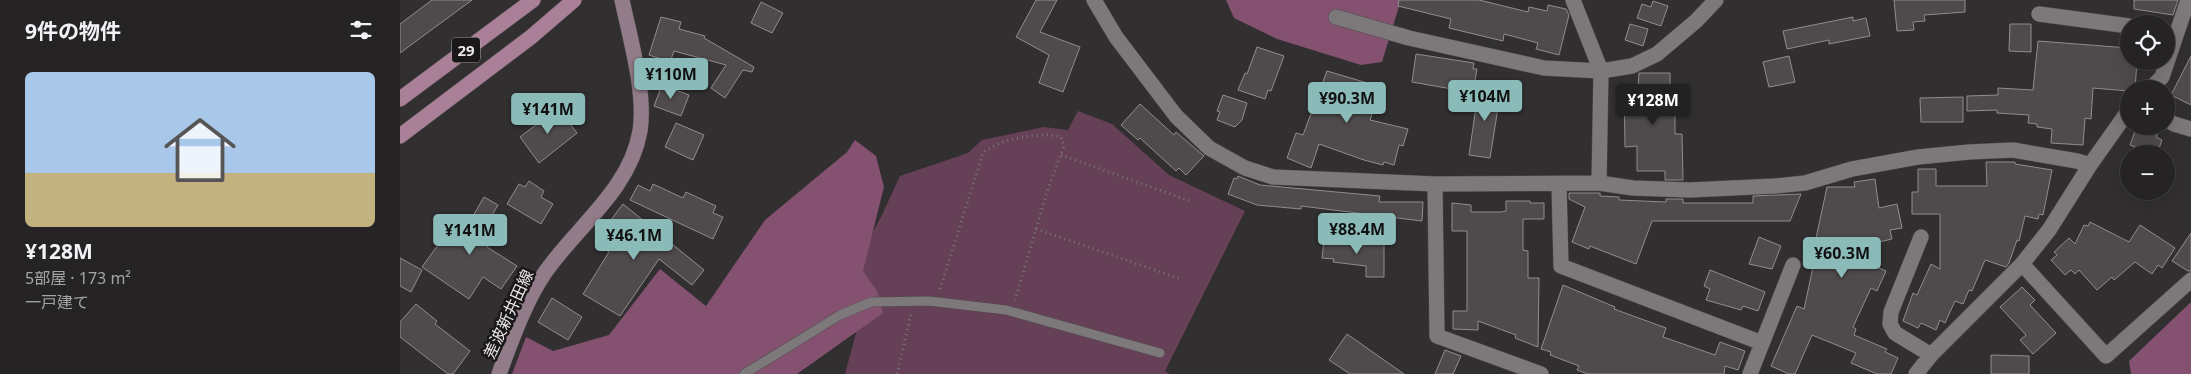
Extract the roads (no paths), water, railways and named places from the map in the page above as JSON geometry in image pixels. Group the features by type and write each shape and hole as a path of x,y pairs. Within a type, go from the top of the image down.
{"main road":[{"name":"29","path":"400,99 532,0"},
{"name":"29","path":"400,136 531,37 574,0"},
{"name":"差波新井田線","path":"499,374 518,325 544,274 616,187 631,161 640,131 640,98 622,0"}],"street":[{"path":"1573,0 1601,71 1599,183"},
{"path":"1336,18 1409,38 1544,68 1601,71 1632,66 1656,54 1696,21 1716,0"},
{"path":"2175,26 2188,0"},
{"path":"1098,2 1116,37 1176,116 1209,148 1245,168 1273,177 1435,184 1599,183 1633,188 1690,190 1806,183 1852,169 1918,158 2004,151 2077,161 2090,165"},
{"path":"2039,14 2120,25"},
{"path":"1916,374 1931,355 2022,264 2049,230 2090,165 2120,123"},
{"path":"2175,124 2191,128"},
{"path":"1435,184 1437,336 1542,374"},
{"path":"1559,184 1561,266 1762,343"},
{"path":"1920,237 1891,312 1890,324 1894,333 1931,355"},
{"path":"2022,264 2106,356 2191,280"},
{"path":"1750,374 1793,265"}],"lane":[{"path":"744,374 840,315 871,302 936,302 1012,312 1160,353"}]}
